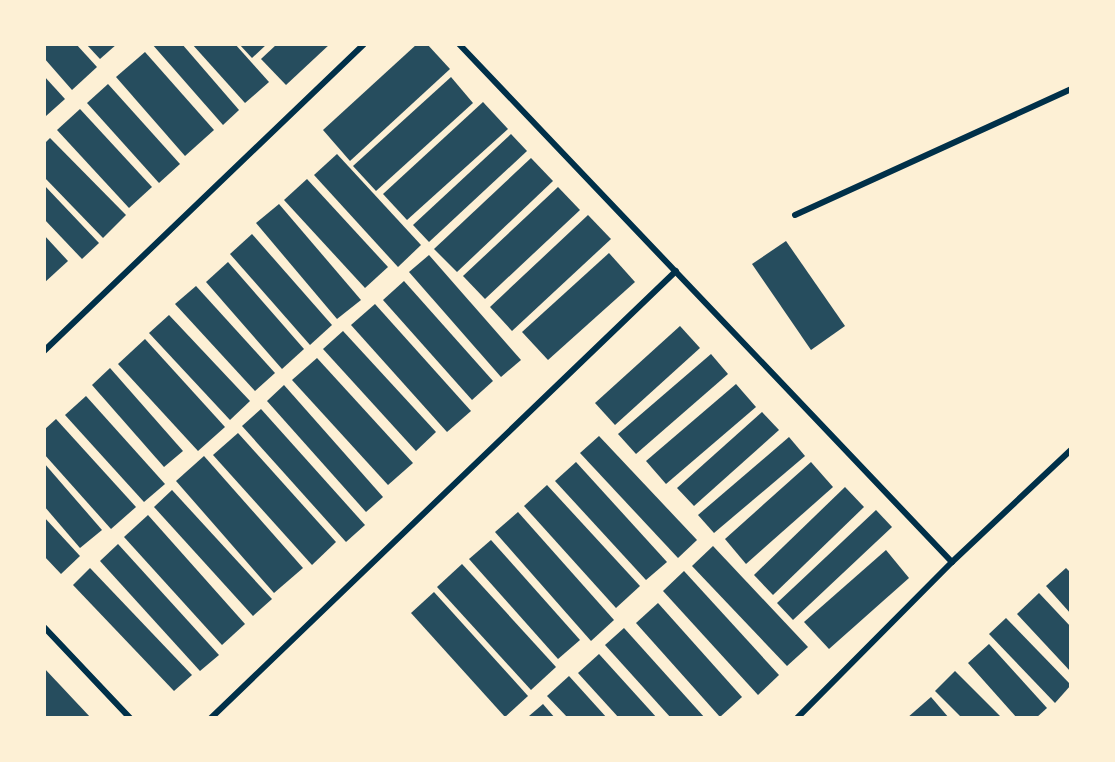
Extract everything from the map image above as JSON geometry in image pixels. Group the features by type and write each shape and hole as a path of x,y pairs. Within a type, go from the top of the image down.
{"lane":[{"path":"44,351 364,44"},
{"path":"459,44 952,562"},
{"path":"795,215 1071,89"},
{"path":"211,718 676,271"},
{"path":"797,718 952,562 1071,450"},
{"path":"44,627 130,718"}],"building":[{"path":"44,44 76,44 97,67 72,90 44,58"},
{"path":"86,44 117,44 100,59"},
{"path":"152,44 182,44 239,110 223,125"},
{"path":"192,44 235,44 269,82 245,103"},
{"path":"239,44 267,44 252,58"},
{"path":"277,44 330,44 286,85 261,59"},
{"path":"417,44 427,44 450,69 350,161 323,130"},
{"path":"145,52 214,130 185,156 116,77"},
{"path":"44,76 65,99 46,116 44,114"},
{"path":"451,77 473,103 376,191 353,166"},
{"path":"108,84 180,164 159,183 87,103"},
{"path":"483,102 508,129 407,220 383,194"},
{"path":"80,109 152,187 129,208 57,130"},
{"path":"511,134 527,151 429,242 413,225"},
{"path":"50,138 126,215 103,238 44,177 44,144"},
{"path":"337,154 421,245 398,267 314,175"},
{"path":"531,158 553,181 457,272 434,249"},
{"path":"307,179 388,267 365,288 284,200"},
{"path":"44,185 99,243 82,259 44,219"},
{"path":"558,187 580,210 485,299 463,276"},
{"path":"279,204 361,300 337,319 256,223"},
{"path":"588,215 611,239 512,331 490,307"},
{"path":"252,234 332,325 310,345 230,254"},
{"path":"44,235 68,261 44,283"},
{"path":"786,241 845,326 811,350 752,264"},
{"path":"609,253 635,282 548,360 522,332"},
{"path":"429,255 521,360 501,377 409,272"},
{"path":"228,262 304,349 282,369 206,282"},
{"path":"404,281 493,381 472,400 383,300"},
{"path":"196,286 275,373 255,391 175,304"},
{"path":"375,304 471,411 447,432 351,325"},
{"path":"169,315 250,401 230,420 149,333"},
{"path":"680,326 700,348 615,425 595,403"},
{"path":"343,331 436,432 416,451 323,349"},
{"path":"145,339 225,427 198,451 118,364"},
{"path":"711,354 728,374 636,454 618,434"},
{"path":"317,358 413,463 388,485 292,380"},
{"path":"110,368 183,451 164,467 92,385"},
{"path":"736,384 756,407 666,484 646,461"},
{"path":"284,385 383,497 366,512 267,401"},
{"path":"86,396 165,484 144,502 65,415"},
{"path":"261,409 365,525 346,542 242,426"},
{"path":"762,412 779,430 694,506 677,488"},
{"path":"56,419 136,507 111,529 44,454 44,430"},
{"path":"238,433 336,542 312,565 213,455"},
{"path":"599,436 697,540 678,558 580,453"},
{"path":"789,437 805,456 714,533 698,515"},
{"path":"204,456 303,568 274,593 176,481"},
{"path":"576,462 667,562 646,580 555,481"},
{"path":"811,462 833,487 746,564 725,539"},
{"path":"44,463 102,530 80,548 44,506"},
{"path":"547,485 640,586 616,608 524,506"},
{"path":"845,487 864,507 773,595 754,575"},
{"path":"172,490 272,599 253,616 154,507"},
{"path":"876,510 892,527 793,620 777,603"},
{"path":"518,512 614,620 591,641 495,532"},
{"path":"148,515 245,624 222,645 124,537"},
{"path":"44,517 80,556 61,574 44,556"},
{"path":"491,540 580,640 558,659 469,559"},
{"path":"118,544 219,655 200,671 100,561"},
{"path":"713,546 808,647 787,666 692,566"},
{"path":"886,550 909,578 829,649 804,622"},
{"path":"462,564 556,667 531,690 437,587"},
{"path":"90,568 192,675 174,691 73,585"},
{"path":"1066,568 1071,573 1071,614 1046,586"},
{"path":"684,571 779,675 758,695 663,591"},
{"path":"434,592 528,696 505,717 411,613"},
{"path":"1039,593 1071,627 1071,672 1017,614"},
{"path":"658,603 742,697 720,717 636,623"},
{"path":"1006,618 1071,685 1055,703 989,634"},
{"path":"624,628 705,718 671,718 605,645"},
{"path":"989,644 1047,708 1036,718 1017,718 968,663"},
{"path":"599,654 657,718 619,718 578,673"},
{"path":"44,668 91,718 44,716"},
{"path":"955,671 1002,718 962,718 935,691"},
{"path":"569,676 607,718 568,718 547,696"},
{"path":"931,697 949,718 907,718"},
{"path":"543,704 555,718 529,716"}]}
